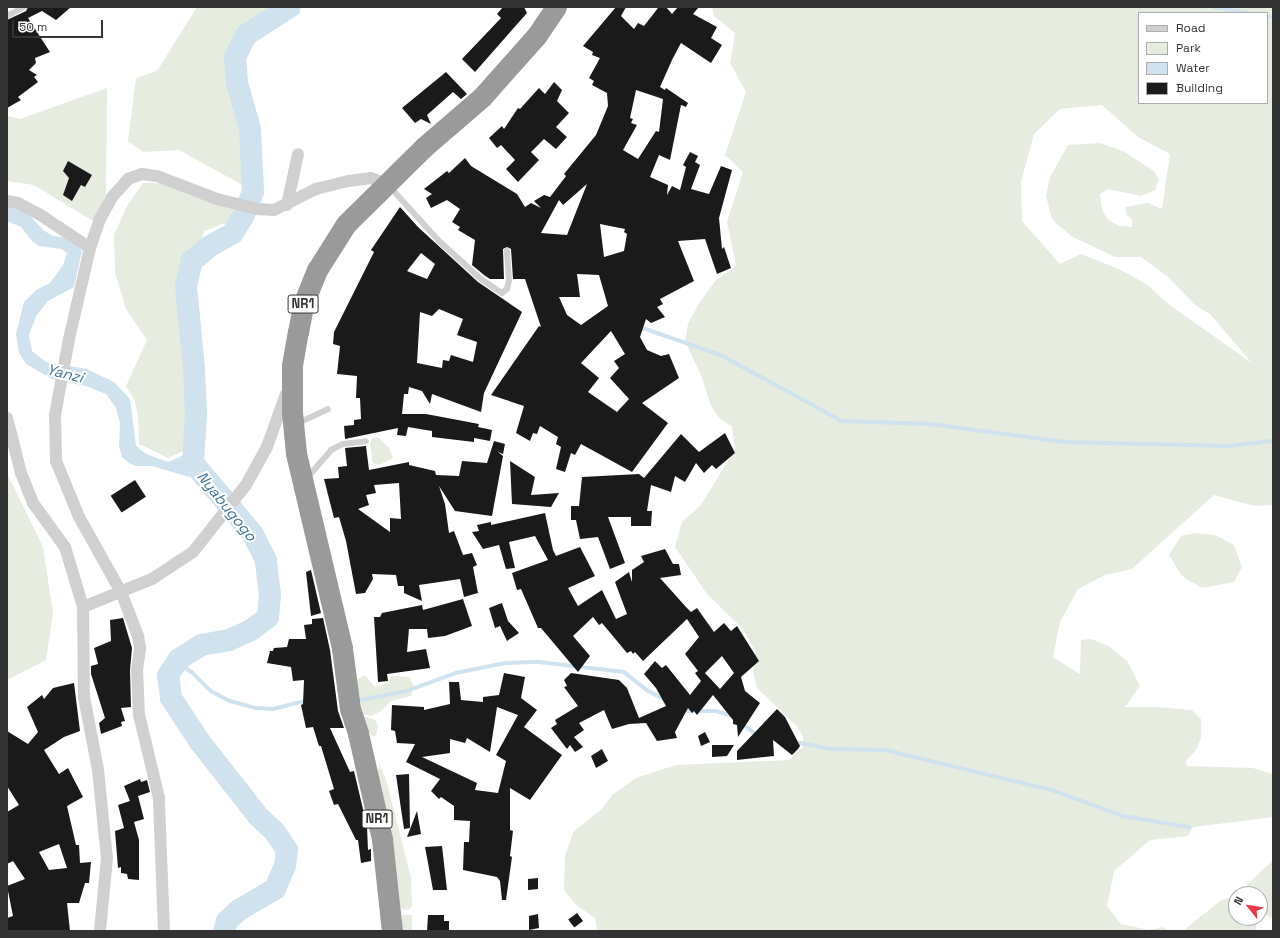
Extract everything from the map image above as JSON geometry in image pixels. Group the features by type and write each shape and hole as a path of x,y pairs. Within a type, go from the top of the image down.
{"highway":[{"name":"NR1","path":"392,931 382,839 350,700 342,648 302,484 293,426 292,365 304,302 317,270 346,224 386,184 482,97 537,35 556,7"}],"street":[{"path":"287,205 298,154"},
{"path":"164,931 160,798 139,714 137,670 140,648 120,592 79,517 56,461 55,415 90,248 112,197 128,179 142,174 157,176 217,199 257,209 274,210 287,205 316,189 349,181 371,178 386,184"},
{"path":"7,201 18,203 39,214 90,248"},
{"path":"83,607 152,579 193,552 246,486 267,447 278,423 292,365"},
{"path":"7,418 21,473 33,503 65,547 83,607 84,697 98,770 107,858 100,931"}],"lane":[{"path":"7,16 24,7"},
{"path":"386,184 434,236 481,279 502,293 507,289 509,280 507,251"},
{"path":"293,426 328,409"},
{"path":"302,484 331,450 343,444 366,441"}],"green space":[{"path":"197,7 282,7 260,18 242,32 230,56 229,85 247,132 248,188 179,150 143,152 128,141 136,78 157,71"},
{"path":"712,7 1273,7 1273,505 1254,506 1214,495 1132,569 1105,575 1078,589 1060,622 1053,657 1080,674 1081,640 1091,639 1109,646 1128,662 1140,686 1125,707 1156,707 1192,710 1201,719 1201,738 1196,750 1186,761 1187,766 1253,768 1273,774 1273,817 1193,827 1188,836 1150,840 1114,871 1107,906 1121,924 1149,930 1163,927 1169,931 597,931 595,918 575,904 564,890 565,856 574,831 601,810 612,795 636,778 676,765 789,760 803,747 803,737 797,726 757,688 753,671 755,651 743,629 707,594 675,547 682,522 701,505 735,449 732,426 720,419 711,406 701,375 685,341 688,324 699,303 716,280 736,266 727,222 743,172 725,155 746,92 730,63 735,33 714,16","holes":["1102,105 1138,137 1170,154 1162,209 1148,203 1125,207 1127,215 1132,219 1132,227 1119,226 1107,219 1102,209 1100,194 1108,189 1141,196 1155,190 1159,180 1154,171 1123,151 1100,143 1068,145 1050,177 1046,196 1052,219 1071,236 1115,257 1141,257 1168,277 1195,305 1210,314 1252,363 1171,306 1146,284 1119,269 1081,254 1060,264 1022,221 1021,182 1034,134 1060,109"]},
{"path":"107,88 106,195 93,221 34,185 7,181 8,116 20,119"},
{"path":"143,183 163,183 241,210 232,221 204,231 199,247 188,257 182,288 188,317 192,425 190,448 168,458 139,444 138,417 135,401 126,386 147,340 126,309 115,272 114,235 127,206"},
{"path":"378,437 389,448 393,458 379,465 373,463 370,444 372,438"},
{"path":"7,473 43,547 53,613 46,660 7,680"},
{"path":"1196,533 1215,535 1234,545 1242,567 1234,582 1202,588 1182,576 1169,555 1181,536"},
{"path":"365,675 375,687 388,683 392,676 409,677 414,686 411,696 391,701 381,711 371,716 363,714 356,680"},
{"path":"364,716 375,720 378,726 376,736 372,736 367,730"},
{"path":"380,766 386,779 411,878 412,905 410,909 406,910 401,909 394,850 377,772"},
{"path":"1273,860 1273,920 1268,916 1268,886 1246,886"},
{"path":"1228,898 1228,926 1256,926 1256,931 1183,931 1221,900"},
{"path":"402,915 412,915 412,931 402,931"}],"water":[{"name":"Yanzi","path":"7,205 26,211 43,230 53,236 70,238 82,251 74,287 48,301 36,316 29,335 32,351 46,362 87,369 114,382 130,399 136,446 146,454 168,462 187,454 193,463 189,477 152,466 136,466 129,463 122,457 119,446 120,423 116,408 106,394 86,386 52,379 26,364 19,353 16,334 24,302 36,290 50,283 63,265 67,253 61,249 39,246 32,241 21,227 7,221"}],"building":[{"path":"28,7 71,7 56,20 42,11 28,18 50,52 35,58 36,63 29,70 37,75 34,77 38,82 18,97 21,100 7,108 7,20 26,11"},
{"path":"503,7 524,7 527,13 475,72 462,59 501,18 497,14"},
{"path":"616,7 626,7 621,16 634,29 638,23 644,26 658,8 666,7 672,14 678,7 699,7 693,14 717,27 711,38 722,45 711,63 681,43 660,87 665,90 666,88 688,103 686,107 681,105 670,160 659,155 650,177 668,185 667,195 672,186 680,190 686,167 683,165 690,152 698,156 695,162 700,165 691,189 709,194 721,166 732,170 719,218 722,249 724,247 731,268 717,274 705,239 678,241 694,281 660,299 663,304 657,307 665,317 651,323 646,319 640,337 647,350 661,356 669,354 679,378 642,403 668,423 632,472 581,444 575,455 571,453 565,472 556,469 561,447 556,444 558,437 540,426 537,434 533,433 530,441 516,433 524,406 491,395 539,326 541,327 525,279 513,279 511,249 507,247 503,249 504,279 490,279 472,265 475,240 458,230 460,227 452,222 460,209 447,200 431,208 426,198 432,194 424,189 447,171 449,173 465,158 471,166 517,194 525,207 531,203 541,208 534,201 544,195 550,197 566,176 564,174 596,135 608,106 607,93 592,85 594,81 589,78 600,58 592,55 593,52 583,46","holes":["636,90 663,99 659,132 656,131 638,159 623,150 637,125 631,123 633,119 630,118","587,184 567,235 541,233 559,200 563,205","600,224 625,229 624,232 627,234 624,251 604,257","577,274 599,275 608,306 581,325 567,315 559,297 580,297","611,331 625,354 614,361 619,368 610,378 629,399 617,412 588,392 599,378 581,363"]},
{"path":"446,72 467,94 461,99 453,92 427,115 431,124 421,119 415,123 402,108"},
{"path":"554,82 562,90 557,101 569,113 556,127 567,137 556,149 544,139 531,152 539,160 518,182 506,169 515,160 501,145 497,148 489,138 502,126 504,129 518,108 520,109 539,88 545,94"},
{"path":"68,161 92,175 85,187 81,185 72,201 63,195 69,178 63,171"},
{"path":"400,207 418,227 478,282 522,312 484,393 481,412 432,394 430,404 422,391 409,387 408,394 404,394 402,414 426,414 479,424 478,427 492,430 490,441 474,438 474,442 432,437 432,431 408,427 406,436 397,435 398,428 345,439 344,426 354,425 354,420 361,419 360,398 356,398 357,376 337,374 340,346 333,344 334,332 374,252 371,250","holes":["421,253 435,264 427,279 407,271","439,309 463,319 457,335 477,342 473,362 451,355 449,361 443,360 442,368 417,363 420,312 432,316"]},
{"path":"725,433 735,453 716,469 712,465 704,473 696,463 685,482 675,476 671,492 651,485 647,511 652,511 651,526 631,526 631,517 608,517 625,563 610,569 598,537 580,539 576,520 571,520 571,506 579,506 582,477 639,474 644,478 681,434 699,452"},
{"path":"494,441 505,444 503,454 498,452 503,456 492,516 455,511 439,486 445,504 449,533 454,531 463,555 472,553 477,565 473,567 478,593 464,597 460,579 419,585 422,601 404,593 404,586 398,586 396,575 372,574 373,579 365,593 356,594 346,541 339,517 334,518 324,479 339,478 338,467 347,466 345,448 366,446 369,470 409,462 409,465 435,471 436,475 459,476 462,461 487,463","holes":["399,483 401,519 390,518 390,532 358,509 369,505 366,495 376,493 374,485"]},
{"path":"510,461 535,477 531,495 559,493 551,507 512,504"},
{"path":"135,480 146,497 122,513 111,496"},
{"path":"545,513 553,550 556,556 580,547 595,576 568,588 578,606 602,590 616,619 627,614 615,582 629,572 632,582 632,570 644,562 641,556 665,549 673,564 679,564 681,575 660,578 691,612 697,608 714,632 724,623 731,631 737,626 759,661 741,677 745,691 760,703 738,737 737,725 733,724 733,720 713,695 697,715 694,711 692,713 688,708 675,732 677,738 657,741 646,723 629,724 612,729 604,710 579,723 584,730 574,737 583,747 575,752 570,745 567,749 551,728 557,724 555,720 578,706 564,687 567,686 564,680 571,673 619,680 627,688 639,718 666,706 656,688 644,674 655,661 662,668 666,665 690,695 701,681 695,673 698,671 685,654 699,637 687,619 643,661 635,652 633,654 631,651 627,653 602,623 599,625 593,617 573,636 590,656 578,672 541,628 538,628 521,589 517,590 512,573 548,560 535,536 509,542 515,568 506,569 499,545 483,549 472,532 479,531 477,525 491,522 491,525","holes":["722,656 734,673 720,689 705,673"]},
{"path":"311,570 321,613 311,616 306,572"},
{"path":"463,599 472,626 445,636 428,638 427,629 409,629 407,652 426,649 430,668 387,674 388,681 378,682 374,617 380,617 382,613 422,605 423,610"},
{"path":"502,603 508,621 519,633 507,641 500,626 495,628 489,608"},
{"path":"123,618 132,648 130,670 131,707 121,708 125,721 121,722 122,726 101,734 99,723 105,718 91,674 91,666 98,664 94,648 111,641 110,620"},
{"path":"323,618 330,650 338,711 344,728 330,728 350,772 354,771 367,826 368,850 371,849 371,861 361,863 358,840 356,840 338,804 334,805 329,791 334,789 321,746 319,746 313,727 306,728 301,705 303,704 304,680 293,681 291,667 267,663 270,651 273,651 274,648 287,647 289,639 306,639 304,625 312,624 312,619"},
{"path":"504,673 525,677 521,698 537,710 524,727 562,755 530,800 510,788 510,830 513,831 510,856 512,857 506,900 502,900 500,881 497,877 463,870 464,842 469,842 470,821 454,820 454,806 441,797 439,799 431,791 440,779 406,762 415,744 397,743 395,731 391,730 392,705 424,707 424,710 450,704 449,682 459,682 461,700 483,702 483,697 499,695","holes":["497,707 518,715 496,755 506,761 498,793 475,790 477,783 422,757 450,753 450,739 465,743 467,738 490,752"]},
{"path":"74,683 80,731 64,737 44,750 59,774 68,768 83,797 67,806 76,845 79,845 80,863 91,862 89,883 85,883 79,903 67,903 70,931 7,931 7,918 13,916 7,886 25,879 13,861 7,864 7,812 19,805 7,786 7,731 28,744 38,732 27,707 42,695 44,699 53,688","holes":["59,844 67,868 49,870 39,852"]},
{"path":"777,709 785,717 800,746 798,749 792,755 773,740 774,756 737,760 737,751"},
{"path":"705,732 710,742 701,746 698,736"},
{"path":"712,745 734,745 727,756 712,757"},
{"path":"602,749 608,761 596,768 591,756"},
{"path":"409,774 410,828 404,829 396,775"},
{"path":"140,779 141,782 147,780 150,792 138,796 144,819 134,822 139,840 139,880 128,879 127,874 121,873 121,867 118,868 115,831 124,828 118,805 130,801 124,786"},
{"path":"417,811 421,834 407,837"},
{"path":"442,846 447,890 433,890 425,847"},
{"path":"538,878 538,889 528,890 528,879"},
{"path":"577,913 583,921 574,928 568,920"},
{"path":"538,914 539,928 529,930 529,916"},
{"path":"428,915 444,915 444,921 449,921 449,931 427,931"}],"waterway":[{"name":"Nyabugogo","path":"224,931 227,921 239,910 275,889 285,866 287,850 274,831 258,816 200,742 171,698 168,675 179,659 201,645 229,640 251,630 268,617 270,595 266,560 253,534 193,463 196,414 194,368 186,286 192,261 210,246 233,233 244,215 253,192 250,129 237,83 235,57 246,35 290,7"},
{"path":"1214,7 1242,12"},
{"path":"1268,16 1273,17"},
{"path":"640,327 721,355 842,421 930,424 1065,442 1229,446 1273,441"},
{"path":"176,662 192,672 211,691 230,701 256,708 273,709 308,700"},
{"path":"355,701 407,691 456,673 505,663 539,662 624,672 647,690 664,699"},
{"path":"684,709 689,711 716,711 732,716"},
{"path":"742,723 757,735"},
{"path":"795,742 831,749 885,750 1052,790 1123,816 1189,827"}]}
